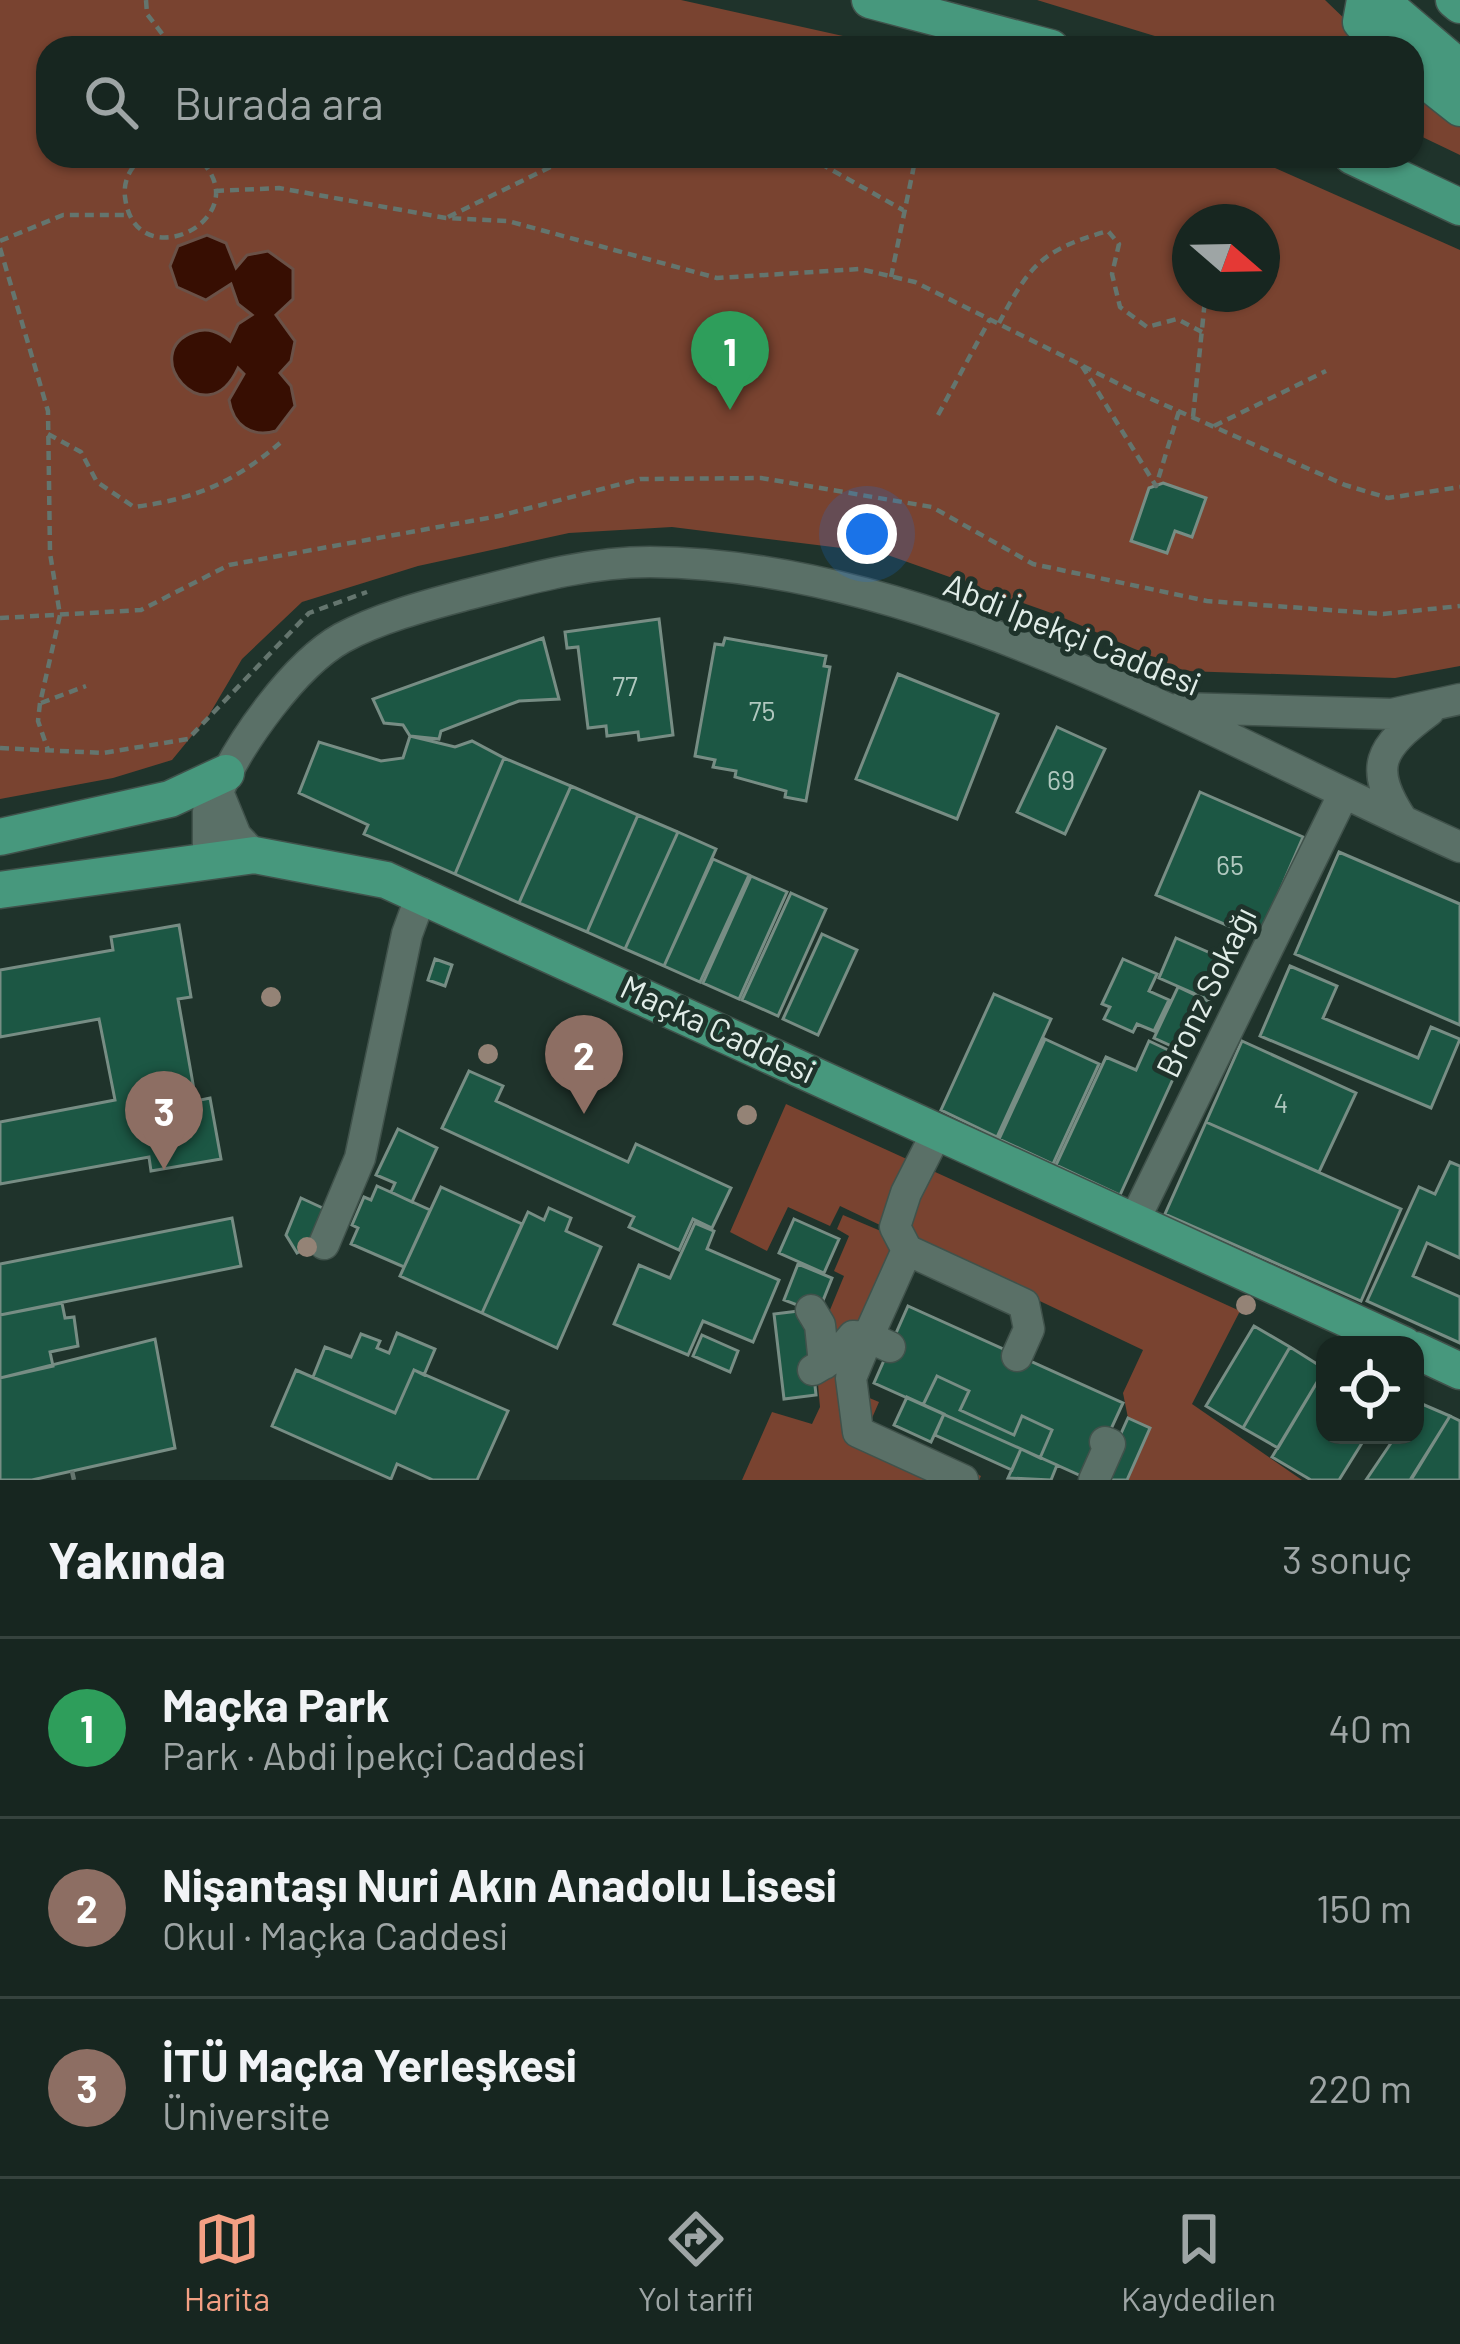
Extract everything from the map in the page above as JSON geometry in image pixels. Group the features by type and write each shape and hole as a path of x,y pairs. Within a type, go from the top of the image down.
{"main road":[{"path":"870,0 954,10 1020,36"},
{"path":"1365,0 1361,22 1374,36"},
{"path":"1380,0 1422,36"},
{"path":"1415,0 1460,38"},
{"path":"1424,37 1460,68"},
{"path":"1424,80 1460,108"},
{"path":"1377,168 1460,207"},
{"path":"0,836 170,799 222,782"},
{"name":"Maçka Caddesi","path":"0,890 254,855 346,868 422,893 1384,1336"},
{"path":"1424,1354 1460,1371"}],"street":[{"name":"Abdi İpekçi Caddesi","path":"208,858 208,811 248,734 340,639 443,601 535,577 650,562 814,579 896,602 1168,708 1460,847"},
{"path":"1168,708 1392,714 1449,702"},
{"path":"1403,821 1384,791 1380,770 1392,738 1449,702"},
{"path":"222,782 236,836 254,855"},
{"name":"Bronz Sokağı","path":"1134,1221 1343,795"},
{"path":"324,1244 360,1158 407,934 422,893"},
{"path":"938,1130 906,1192 896,1227 907,1250 1024,1304 1029,1329 1018,1356"},
{"path":"907,1250 879,1342 851,1378 858,1432 963,1480"},
{"path":"816,1341 853,1336 879,1342"}],"path":[{"path":"146,0 147,14 164,36"},
{"path":"136,168 124,187 130,215 152,235 181,237 206,220 215,191 207,168"},
{"path":"446,218 548,168"},
{"path":"828,168 903,210"},
{"path":"891,277 913,168"},
{"path":"215,191 279,188 446,218 508,221 718,278 860,269 915,282 1178,411 1345,485 1388,497 1460,487"},
{"path":"48,751 38,721 60,615 50,553 47,411 0,244 63,215 130,215"},
{"path":"999,324 1027,270 1058,249 1108,231 1119,244 1112,274 1120,307 1147,327 1177,320 1202,332"},
{"path":"1193,417 1204,312"},
{"path":"938,415 990,319"},
{"path":"1082,365 1156,486 1178,411"},
{"path":"1214,427 1326,371"},
{"path":"48,434 81,452 97,482 134,507 189,500 253,466 280,443"},
{"path":"40,703 86,686"},
{"path":"72,1471 74,1480"}],"shaded area":[{"path":"0,0 681,0 843,36 36,36 36,168 1275,168 1460,250 1460,666 1395,678 1185,671 1057,615 882,553 672,527 569,533 418,566 302,602 242,659 209,715 172,760 113,778 0,799"},
{"path":"1037,0 1325,0 1362,36 1155,36"},
{"path":"1424,94 1460,127 1460,155 1424,138"},
{"path":"207,235 226,243 236,268 247,255 268,251 293,269 293,299 276,315 295,341 291,361 280,373 291,386 295,406 276,431 251,431 235,416 229,400 244,374 238,368 225,387 209,395 195,393 174,371 172,356 178,342 204,330 230,341 238,324 252,315 238,304 231,284 206,300 177,287 170,266 178,246"},
{"path":"786,1104 1240,1311 1192,1404 1302,1480 1127,1480 1150,1428 1128,1418 1123,1393 1143,1350 840,1206 830,1226 788,1207 767,1251 730,1232"},
{"path":"843,1215 895,1237 843,1387 879,1402 869,1425 981,1476 979,1480 742,1480 772,1412 812,1424 820,1407 812,1316 825,1322 844,1276 834,1271 849,1236 837,1229"}],"building":[{"path":"1163,483 1206,498 1192,537 1175,531 1167,553 1131,541 1149,488"},
{"path":"659,619 673,735 639,740 638,732 607,736 606,726 588,728 578,647 567,648 565,632"},
{"path":"543,638 559,699 519,701 441,731 439,739 410,736 403,725 384,723 373,699"},
{"path":"725,638 826,656 824,666 830,667 806,801 735,777 736,771 713,767 715,760 695,756 715,644 723,645"},
{"path":"898,674 998,714 957,819 856,779"},
{"path":"1057,727 1105,749 1065,834 1017,812"},
{"path":"410,736 455,747 472,741 504,758 455,874 364,834 368,825 299,793 319,742 381,761 403,758"},
{"path":"504,758 571,786 519,903 455,874"},
{"path":"571,786 638,815 587,932 519,903"},
{"path":"1200,792 1303,837 1259,939 1156,895"},
{"path":"638,815 678,832 625,949 587,932"},
{"path":"678,832 716,849 664,966 625,949"},
{"path":"1339,852 1460,904 1460,1025 1295,954"},
{"path":"713,859 749,875 700,982 664,966"},
{"path":"751,876 787,892 739,999 703,983"},
{"path":"791,893 826,909 778,1016 742,1000"},
{"path":"179,925 191,997 178,999 196,1101 210,1098 221,1159 151,1171 149,1157 0,1184 0,1122 115,1100 99,1019 0,1037 0,970 113,950 111,937"},
{"path":"822,934 857,950 818,1035 783,1019"},
{"path":"1176,938 1224,959 1207,999 1159,978"},
{"path":"435,959 452,965 445,986 428,980"},
{"path":"1123,959 1157,974 1149,991 1169,1000 1154,1031 1137,1024 1133,1032 1104,1019 1110,1007 1102,1004"},
{"path":"1290,966 1337,986 1323,1018 1418,1058 1431,1027 1460,1039 1431,1108 1260,1036"},
{"path":"1178,987 1210,1002 1187,1053 1154,1038"},
{"path":"994,994 1051,1019 997,1137 941,1110"},
{"path":"1045,1039 1099,1064 1053,1164 999,1139"},
{"path":"1149,1041 1183,1057 1120,1195 1056,1165 1106,1057 1136,1070"},
{"path":"1242,1041 1356,1093 1319,1172 1206,1122"},
{"path":"469,1071 503,1086 496,1101 628,1162 636,1144 731,1188 712,1228 693,1219 679,1250 629,1227 634,1217 442,1128"},
{"path":"1206,1122 1401,1209 1361,1301 1165,1214"},
{"path":"398,1129 437,1148 412,1202 391,1192 395,1183 376,1175"},
{"path":"1450,1162 1460,1166 1460,1258 1427,1243 1413,1276 1460,1297 1460,1343 1367,1301 1419,1187 1435,1194"},
{"path":"377,1186 430,1210 404,1267 351,1244 358,1228 352,1225 364,1197 371,1200"},
{"path":"441,1187 522,1224 482,1313 400,1276"},
{"path":"301,1198 327,1210 315,1243 297,1253 286,1235"},
{"path":"549,1208 571,1218 566,1231 601,1247 557,1348 482,1313 528,1212 544,1220"},
{"path":"232,1218 241,1266 0,1315 0,1264"},
{"path":"794,1219 839,1239 824,1273 779,1253"},
{"path":"695,1223 714,1231 707,1249 779,1280 753,1342 703,1321 688,1355 614,1324 639,1265 670,1278"},
{"path":"798,1264 832,1278 818,1313 784,1300"},
{"path":"62,1303 65,1318 74,1317 78,1346 50,1352 53,1366 0,1378 0,1315"},
{"path":"908,1306 1123,1403 1088,1479 874,1383"},
{"path":"807,1310 816,1395 784,1399 774,1314"},
{"path":"1254,1326 1290,1347 1243,1428 1206,1406"},
{"path":"397,1333 435,1349 424,1375 414,1370 395,1413 313,1377 325,1347 351,1357 361,1334 380,1341 377,1348 389,1353"},
{"path":"702,1335 738,1351 730,1372 693,1356"},
{"path":"155,1339 175,1448 32,1480 0,1480 0,1378"},
{"path":"1290,1347 1316,1363 1316,1384 1278,1448 1243,1428"},
{"path":"296,1370 395,1413 414,1370 508,1411 477,1480 433,1480 397,1464 391,1479 272,1426"},
{"path":"937,1376 969,1391 960,1410 1014,1435 1022,1416 1052,1430 1040,1458 1021,1449 1012,1470 935,1435 944,1414 923,1405"},
{"path":"1316,1384 1316,1444 1361,1444 1339,1480 1311,1480 1272,1457"},
{"path":"907,1397 944,1414 931,1442 894,1425"},
{"path":"1424,1405 1450,1416 1410,1480 1366,1480 1390,1444 1424,1444"},
{"path":"1450,1416 1460,1421 1460,1480 1411,1480"},
{"path":"1128,1418 1150,1428 1127,1480 1100,1480"},
{"path":"1021,1449 1057,1465 1051,1480 1008,1478"}],"place":[{"name":"Maçka Park","path":"730,410"},
{"name":"Nişantaşı Nuri Akın Anadolu Lisesi","path":"584,1114"},
{"name":"İTÜ Maçka Yerleşkesi","path":"164,1170"}]}
